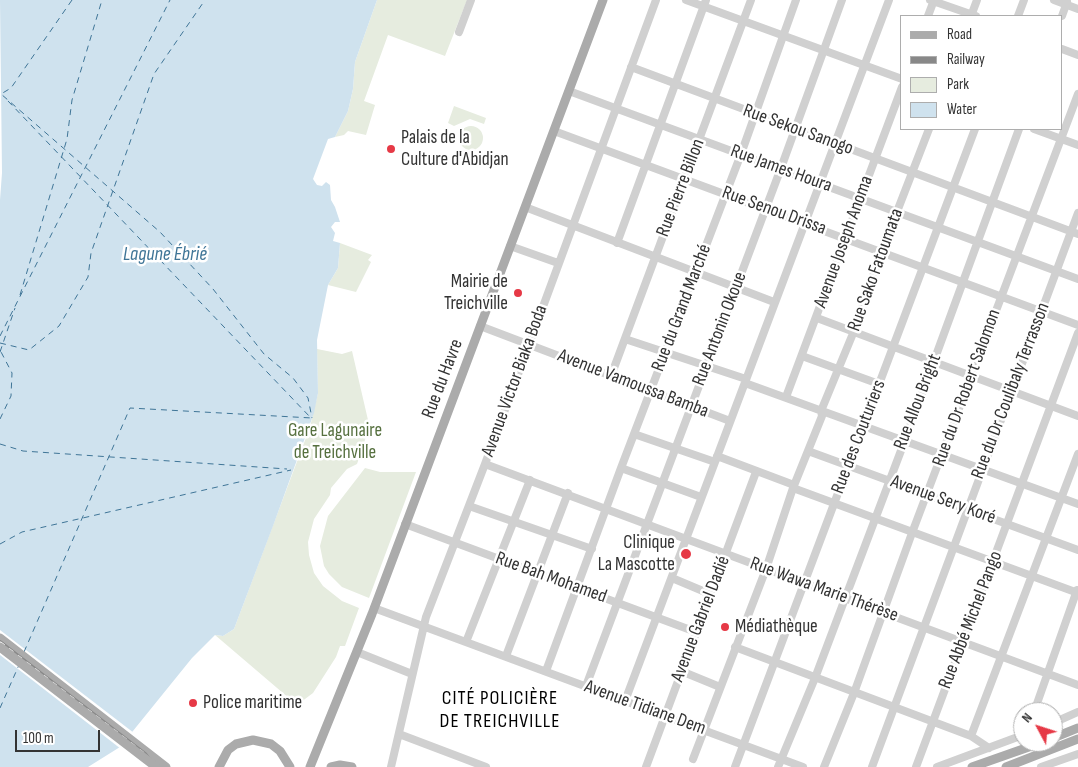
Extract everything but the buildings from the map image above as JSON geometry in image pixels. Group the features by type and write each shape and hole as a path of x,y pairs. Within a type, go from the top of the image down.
{"main road":[{"name":"Rue du Havre","path":"310,767 374,608 603,0"},
{"path":"0,638 166,767"},
{"path":"0,647 156,767"},
{"path":"1063,734 1078,728"},
{"path":"1006,767 1078,739"},
{"path":"219,767 228,750 236,744 254,740 271,744 280,751 290,767"},
{"path":"975,766 1015,752"},
{"path":"331,767 340,765 352,767"}],"street":[{"path":"459,32 471,0"},
{"name":"Avenue Victor Biaka Boda","path":"392,767 423,626 485,464 656,0"},
{"path":"686,0 705,3 743,21 900,77"},
{"name":"Rue Pierre Billon","path":"611,376 751,0"},
{"name":"Rue du Grand Marché","path":"546,671 650,390 741,154 796,0"},
{"name":"Rue Antonin Okoue","path":"586,686 782,168 842,0"},
{"path":"625,701 889,0"},
{"path":"928,15 932,0 970,15"},
{"path":"973,15 977,0"},
{"path":"1018,15 1024,0"},
{"path":"1054,0 1067,2 1078,9"},
{"path":"1062,15 1067,2"},
{"path":"618,243 705,3"},
{"path":"1063,49 1078,55"},
{"name":"Rue Sekou Sanogo","path":"631,68 1075,232"},
{"name":"Rue James Houra","path":"569,91 782,168 820,184 1078,279"},
{"name":"Avenue Joseph Anoma","path":"786,397 900,92"},
{"name":"Rue du Dr Robert Salomon","path":"824,767 854,693 912,533 1078,94"},
{"name":"Rue Sako Fatoumata","path":"693,759 766,569 794,486 822,416 821,411 854,331 881,252 929,130"},
{"name":"Rue des Couturiers","path":"736,767 975,130"},
{"name":"Rue Allou Bright","path":"778,767 815,678 888,480 905,440 1019,130"},
{"path":"1037,130 1078,145"},
{"name":"Rue Senou Drissa","path":"554,131 645,165 686,178 765,210 846,238 1078,325"},
{"path":"525,207 774,302"},
{"name":"Rue du Dr Coulibaly Terrasson","path":"872,767 1056,271 1075,232 1078,213"},
{"path":"510,246 558,263"},
{"path":"817,318 934,360 1078,416"},
{"name":"Avenue Vamoussa Bamba","path":"480,326 730,420"},
{"name":"Rue Abbé Michel Pango","path":"916,767 1078,333"},
{"path":"625,338 707,366 821,411 1078,504"},
{"path":"802,356 879,384"},
{"path":"634,434 756,472 992,563 1077,591 1037,702"},
{"name":"Avenue Sery Koré","path":"808,451 1078,550"},
{"path":"971,736 1078,454"},
{"name":"Rue Wawa Marie Thérèse","path":"485,464 1078,685"},
{"path":"621,468 701,498"},
{"name":"Avenue Gabriel Dadié","path":"646,767 756,472"},
{"path":"466,642 530,480"},
{"path":"506,656 568,494"},
{"path":"469,506 592,549"},
{"name":"Rue Bah Mohamed","path":"406,524 696,632"},
{"path":"672,578 710,594"},
{"name":"Avenue Tidiane Dem","path":"374,608 804,767"},
{"path":"735,648 971,736 989,748"},
{"path":"356,652 412,674"},
{"path":"681,672 720,687"},
{"path":"1063,719 1078,712"},
{"path":"399,734 486,767"},
{"path":"937,767 1013,739"},
{"path":"975,752 975,766"},
{"path":"1041,767 1060,763 1078,754"}],"green space":[{"path":"377,0 467,0 445,56 388,35 364,101 375,105 366,135 348,131 344,135 335,137 348,111 353,89 355,62"},
{"path":"454,106 486,118 484,124 470,119 454,126 448,123"},
{"path":"471,126 480,129 483,138 480,147 471,150 462,147 459,138 462,129"},
{"path":"340,243 372,255 368,260 371,262 356,292 328,285 338,268"},
{"name":"Gare Lagunaire de Treichville","path":"317,349 342,354 352,351 368,420 365,440 357,464 347,469 331,488 330,495 314,519 308,542 309,555 314,573 323,586 342,601 359,608 345,646 340,646 336,657 313,693 297,705 215,635 223,636 234,629 310,427 318,393"},
{"path":"365,468 380,472 416,472 369,598 342,587 329,574 324,566 320,546 328,516"}],"water":[{"name":"Lagune Ébrié","path":"0,0 377,0 355,62 353,89 348,111 335,137 328,139 313,179 317,185 322,186 326,182 330,185 331,200 340,222 335,222 331,227 335,233 333,241 340,243 338,268 328,285 317,340 318,393 314,413 273,526 234,629 223,636 215,635 192,658 120,747 88,767 0,767 0,200 2,173"}],"pier":[{"path":"0,630 134,733 121,749 0,655"}],"ferry route":[{"path":"72,0 11,88 1,94 160,232 213,289 264,354 293,378 308,398 312,418"},
{"path":"20,295 67,139 72,100 102,0"},
{"path":"0,336 170,0"},
{"path":"0,343 29,350 59,326 88,277 91,253 154,74 205,0"},
{"path":"8,101 311,418"},
{"path":"0,352 15,308"},
{"path":"0,350 12,373 11,396 0,419"},
{"path":"24,652 130,408 312,418"},
{"path":"0,444 23,451 287,469"},
{"path":"0,544 22,532 291,470"},
{"path":"0,708 19,665"}],"railway":[{"path":"0,642 145,754 155,767"}],"place":[{"name":"Palais de la Culture d'Abidjan","path":"391,149"},
{"name":"Mairie de Treichville","path":"518,293"},
{"name":"Clinique La Mascotte","path":"686,554"},
{"name":"Médiathèque","path":"725,627"},
{"name":"Police maritime","path":"193,703"}],"district":[{"name":"CITÉ POLICIÈRE DE TREICHVILLE","path":"500,710"}]}
